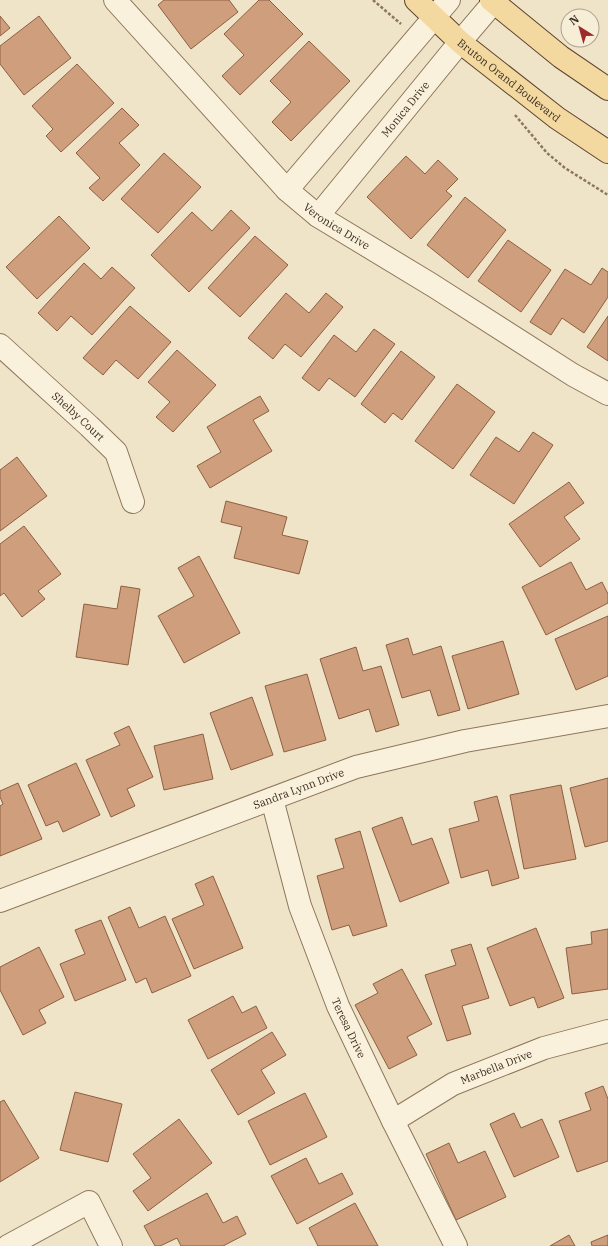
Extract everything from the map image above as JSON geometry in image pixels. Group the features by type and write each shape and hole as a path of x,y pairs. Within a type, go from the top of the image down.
{"main road":[{"name":"Bruton Orand Boulevard","path":"416,0 460,42 557,118 608,152"},
{"path":"492,1 561,56 608,89"}],"street":[{"name":"Veronica Drive","path":"114,0 287,190 318,216 432,284 573,375 608,394"},
{"path":"287,190 449,0"},
{"name":"Monica Drive","path":"318,216 492,1"},
{"name":"Shelby Court","path":"0,345 116,452 133,502"},
{"name":"Sandra Lynn Drive","path":"2,897 356,767 465,741 608,716"},
{"name":"Teresa Drive","path":"272,799 300,906 338,1006 393,1121 456,1246"},
{"name":"Marbella Drive","path":"393,1121 453,1084 544,1048 608,1031"},
{"path":"8,1246 89,1202 111,1246"}],"path":[{"path":"372,0 418,38"},
{"path":"513,113 547,153 565,168 608,194"}],"building":[{"path":"164,0 229,0 238,12 191,49 158,5"},
{"path":"259,0 269,0 303,34 240,95 222,76 244,55 224,34"},
{"path":"0,16 10,28 0,36"},
{"path":"39,16 71,58 24,95 0,64 0,46"},
{"path":"309,41 350,81 291,141 272,122 291,102 270,81"},
{"path":"77,64 114,103 61,152 46,136 53,129 32,106"},
{"path":"122,108 139,125 119,143 140,165 103,201 89,188 100,178 76,153"},
{"path":"164,153 201,187 158,233 121,199"},
{"path":"406,156 425,174 438,160 458,179 446,191 452,196 411,239 367,197"},
{"path":"465,197 506,230 468,278 427,245"},
{"path":"231,210 250,228 189,292 151,255 192,212 212,231"},
{"path":"59,216 90,248 37,299 6,267"},
{"path":"255,236 288,265 240,317 208,288"},
{"path":"508,240 551,270 521,312 478,281"},
{"path":"84,263 101,279 112,267 135,288 92,335 71,316 57,331 38,313"},
{"path":"602,268 608,272 608,297 584,333 562,318 551,335 530,322 565,269 591,285"},
{"path":"286,293 309,313 326,293 343,307 301,357 285,344 273,359 248,338"},
{"path":"130,306 171,342 138,379 116,360 103,375 83,358"},
{"path":"608,316 608,361 587,347"},
{"path":"374,329 395,344 355,397 329,378 319,391 302,378 334,335 356,352"},
{"path":"177,350 216,385 173,432 156,417 170,402 148,382"},
{"path":"401,351 435,377 402,420 393,413 385,423 361,404"},
{"path":"457,384 495,412 453,469 415,441"},
{"path":"260,396 269,411 253,420 272,451 210,488 197,466 221,452 207,427"},
{"path":"533,432 553,445 514,504 470,475 496,437 519,452"},
{"path":"17,457 47,496 0,531 0,470"},
{"path":"569,482 584,503 564,517 580,539 540,567 509,524"},
{"path":"226,501 287,517 282,535 308,541 299,574 234,558 242,527 221,522"},
{"path":"24,526 61,574 38,591 45,599 22,617 4,593 0,596 0,544"},
{"path":"199,556 240,633 184,663 158,616 194,596 178,568"},
{"path":"571,562 586,590 602,582 608,594 608,603 546,635 522,587"},
{"path":"121,586 140,589 128,665 76,657 84,604 117,609"},
{"path":"608,616 608,676 576,690 555,639"},
{"path":"408,638 413,655 441,646 460,710 438,716 430,690 402,698 386,645"},
{"path":"503,641 519,694 468,709 452,656"},
{"path":"356,647 363,671 381,666 399,725 376,732 369,709 339,719 320,659"},
{"path":"307,674 326,740 284,752 265,686"},
{"path":"252,697 273,755 231,770 210,713"},
{"path":"129,726 153,777 127,789 135,806 111,817 86,760 120,745 114,733"},
{"path":"203,734 213,779 164,790 154,746"},
{"path":"76,763 100,815 63,832 58,821 46,826 28,785"},
{"path":"608,778 608,841 585,847 570,788"},
{"path":"18,783 42,839 0,856 0,806 3,804 0,797 0,791"},
{"path":"561,785 576,859 524,869 510,795"},
{"path":"497,796 519,878 492,886 488,870 461,878 449,829 479,821 474,802"},
{"path":"402,817 412,845 432,838 449,883 400,902 372,828"},
{"path":"360,831 387,926 353,936 349,925 332,930 317,876 344,868 335,839"},
{"path":"213,876 243,948 194,969 172,919 204,905 195,884"},
{"path":"130,907 139,928 165,916 191,976 152,993 146,978 136,983 108,917"},
{"path":"101,920 126,980 75,1001 60,964 85,954 75,930"},
{"path":"536,928 564,998 538,1008 534,997 510,1006 487,948"},
{"path":"608,929 608,989 572,994 566,948 592,944 591,932"},
{"path":"471,944 489,998 462,1006 471,1034 447,1041 425,975 456,965 451,950"},
{"path":"39,947 64,997 39,1010 46,1023 23,1035 0,990 0,967"},
{"path":"402,969 432,1024 407,1037 417,1055 389,1069 355,1005 378,993 373,984"},
{"path":"233,996 242,1013 256,1006 267,1028 208,1059 188,1020"},
{"path":"272,1032 286,1055 261,1070 275,1093 238,1115 211,1070"},
{"path":"603,1086 608,1099 608,1161 577,1172 559,1121 591,1110 585,1093"},
{"path":"75,1092 122,1104 108,1162 60,1150"},
{"path":"305,1093 327,1137 270,1165 248,1121"},
{"path":"4,1100 39,1158 0,1182 0,1102"},
{"path":"514,1113 521,1128 542,1119 559,1157 514,1177 490,1124"},
{"path":"179,1119 212,1163 148,1211 133,1191 151,1178 133,1154"},
{"path":"449,1143 458,1163 485,1151 506,1197 456,1220 426,1154"},
{"path":"306,1158 319,1184 342,1173 353,1194 297,1224 271,1176"},
{"path":"207,1193 223,1223 237,1216 246,1234 223,1246 181,1246 177,1238 160,1246 155,1246 144,1226"},
{"path":"355,1203 378,1246 318,1246 309,1228"},
{"path":"569,1235 575,1246 550,1246"},
{"path":"608,1235 608,1246 592,1246 591,1242"}]}
